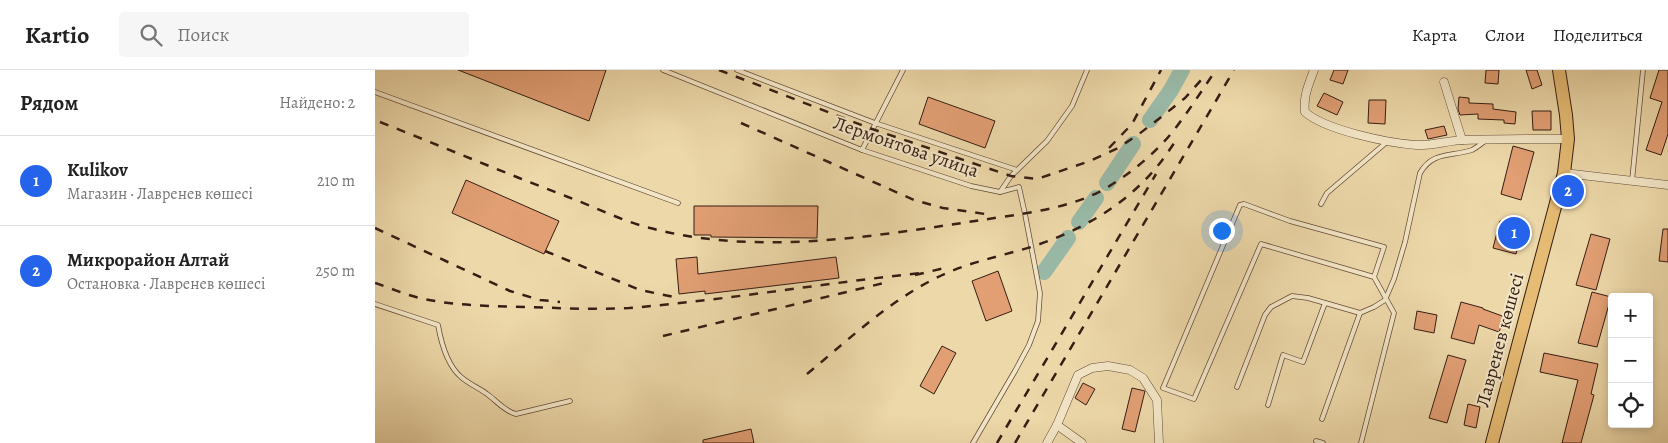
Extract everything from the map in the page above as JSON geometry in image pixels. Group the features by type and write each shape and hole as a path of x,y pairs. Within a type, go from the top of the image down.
{"main road":[{"name":"Лавренев көшесі","path":"1492,443 1564,174 1568,139 1559,70"}],"street":[{"path":"1314,70 1305,92 1305,112 1323,124 1368,137 1415,145 1433,145 1463,140 1568,139"},
{"path":"1445,82 1463,140"},
{"path":"1564,174 1668,185"},
{"path":"1047,443 1079,375 1092,368 1108,366 1130,370 1143,378 1157,400 1159,443"},
{"path":"1057,425 1082,443"}],"lane":[{"name":"Лермонтова улица","path":"663,70 862,150 971,186 1000,192 1011,176 1047,141 1072,106 1087,70"},
{"path":"737,70 875,123 1017,170"},
{"path":"862,150 903,70"},
{"path":"1632,181 1643,70"},
{"path":"375,92 678,203"},
{"path":"1321,204 1327,193 1389,140"},
{"path":"1237,387 1265,315 1271,307 1292,296 1360,313 1385,300 1394,279 1405,242 1420,174 1425,164 1436,157 1473,150 1487,140"},
{"path":"973,443 1029,345 1038,321 1040,308 1038,284 1019,187 1000,192"},
{"path":"1361,443 1393,313 1374,277 1384,247 1290,221 1244,204 1240,205 1163,388 1194,399 1261,244 1374,277"},
{"path":"1268,405 1283,356 1303,362 1325,303"},
{"path":"375,304 438,325 441,341 455,370 461,377 482,389 508,412 515,414 569,401"},
{"path":"1322,419 1360,313"},
{"path":"1316,441 1323,443"}],"building":[{"path":"458,70 606,70 589,121"},
{"path":"1334,70 1348,70 1343,84 1330,80"},
{"path":"1486,70 1499,70 1498,84 1485,83"},
{"path":"1526,70 1537,70 1542,85 1532,89"},
{"path":"1659,70 1668,70 1668,134 1661,155 1646,150 1662,102 1650,98"},
{"path":"1324,93 1343,102 1337,115 1317,106"},
{"path":"928,97 995,121 985,148 919,124"},
{"path":"1459,97 1469,98 1469,103 1493,104 1493,109 1516,112 1515,124 1504,123 1504,120 1478,119 1478,114 1460,115 1458,109"},
{"path":"1369,100 1386,100 1385,124 1368,123"},
{"path":"1532,111 1551,111 1551,130 1533,130"},
{"path":"1444,126 1447,135 1428,139 1425,130"},
{"path":"1513,146 1534,152 1521,200 1501,194"},
{"path":"466,180 559,221 544,254 452,213"},
{"path":"694,206 818,206 817,238 711,237 711,235 694,235"},
{"path":"1500,221 1523,227 1516,254 1493,248"},
{"path":"1663,229 1668,229 1668,262 1659,261"},
{"path":"1591,234 1610,239 1596,290 1576,285"},
{"path":"697,257 698,274 836,257 839,278 705,294 705,291 679,294 676,259"},
{"path":"998,271 1012,311 986,321 972,281"},
{"path":"1592,292 1608,296 1608,308 1597,347 1578,343"},
{"path":"1461,302 1505,317 1499,332 1479,325 1474,344 1451,338"},
{"path":"1417,311 1437,315 1434,333 1414,329"},
{"path":"942,346 956,353 934,394 920,386"},
{"path":"1544,353 1598,364 1591,394 1594,395 1581,443 1562,443 1578,380 1540,372"},
{"path":"1448,355 1466,360 1447,423 1429,418"},
{"path":"1083,383 1095,389 1086,405 1075,398"},
{"path":"1132,388 1145,391 1135,432 1122,429"},
{"path":"1468,404 1480,407 1476,428 1464,425"},
{"path":"751,429 754,443 703,443 703,440"}],"waterway":[{"path":"1150,120 1171,90 1182,70"},
{"path":"1107,183 1133,144"},
{"path":"1079,222 1096,198"},
{"path":"1044,272 1068,238"}],"railway":[{"path":"719,70 872,129 1011,176 1037,179 1090,161 1118,148 1185,98 1202,79"},
{"path":"1109,148 1132,124 1161,70"},
{"path":"380,122 619,218 650,228 730,241 812,241 894,233 1026,213 1061,206 1093,195 1108,187 1143,162 1167,138 1180,123 1216,70"},
{"path":"1015,443 1234,70"},
{"path":"741,123 914,200 943,208 985,214"},
{"path":"807,374 900,299 934,279 970,264 1049,241 1099,217 1142,183 1161,162 1177,139"},
{"path":"997,443 1156,174"},
{"path":"375,228 510,291 540,300 560,302"},
{"path":"545,251 640,290 679,298"},
{"path":"915,275 949,267"},
{"path":"375,283 416,297 453,303 490,306 603,309 702,301 922,273"},
{"path":"663,336 884,283"}],"place":[{"name":"Микрорайон Алтай","path":"1568,191"},
{"name":"Kulikov","path":"1514,233"}]}
